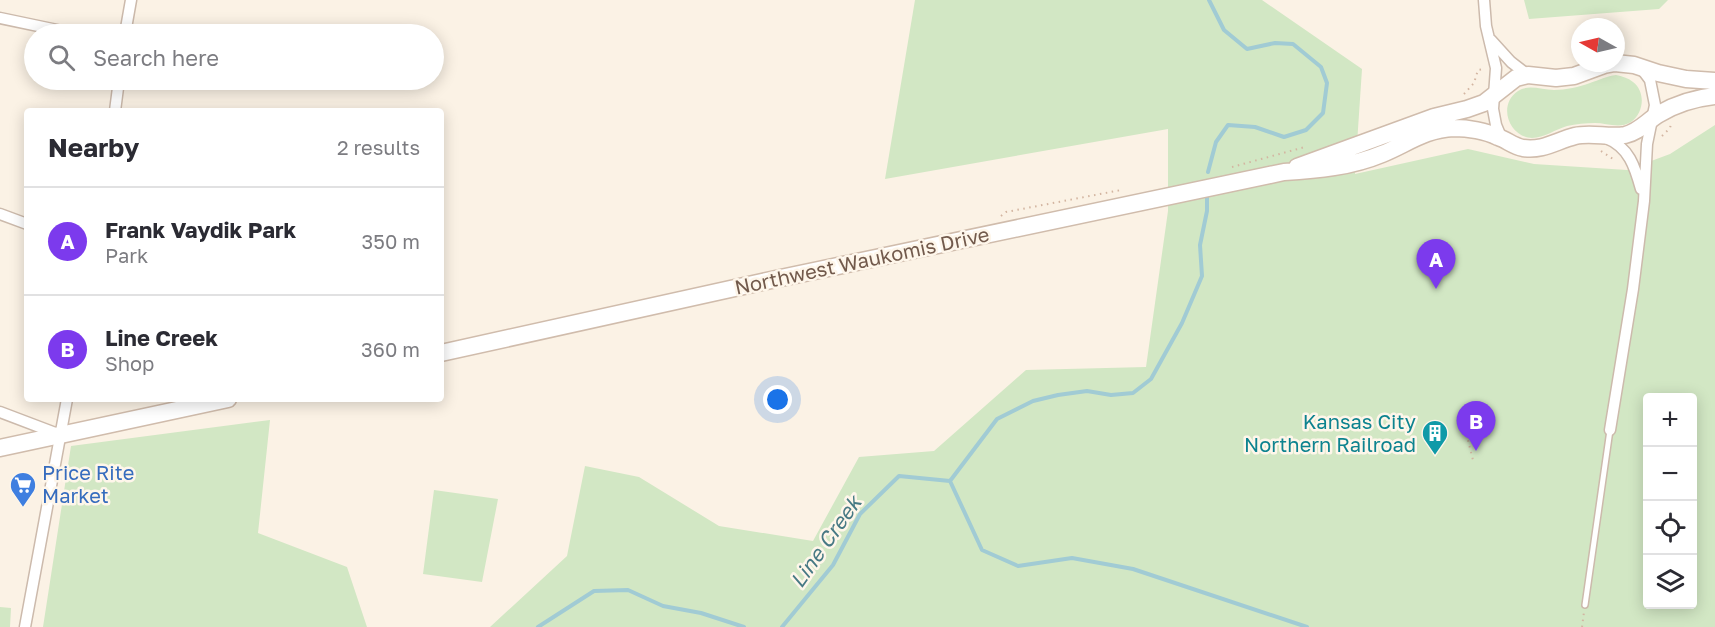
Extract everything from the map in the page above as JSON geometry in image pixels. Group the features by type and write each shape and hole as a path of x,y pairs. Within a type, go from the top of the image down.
{"main road":[{"path":"1528,75 1556,78 1574,76 1615,63 1641,67 1686,79 1715,81"},
{"name":"Northwest Waukomis Drive","path":"444,352 762,282 1284,172 1434,117 1485,103 1516,78 1528,75"},
{"name":"Northwest Waukomis Drive","path":"1284,172 1322,170 1352,163 1382,154 1415,137 1436,130 1455,128 1488,133 1501,137 1508,143 1535,149 1546,148 1577,136 1621,136 1633,133 1651,119 1675,106 1715,96"},
{"path":"0,448 214,402"}],"street":[{"path":"127,24 131,0"},
{"path":"1484,0 1496,68 1493,109 1501,137"},
{"path":"0,18 29,24"},
{"path":"1489,38 1511,62 1528,75"},
{"path":"1610,430 1633,289 1651,119 1655,105 1650,80 1641,67"},
{"path":"115,108 118,90"},
{"path":"1599,135 1617,142 1630,157 1644,201"},
{"path":"0,214 24,223"},
{"path":"25,627 66,402"},
{"path":"0,412 61,435"}],"lane":[{"path":"1586,605 1610,430"}],"path":[{"path":"1462,417 1473,460"},
{"path":"1582,627 1586,605"}],"green space":[{"path":"915,0 1262,0 1362,69 1355,174 1468,149 1534,164 1627,170 1670,154 1715,125 1715,627 490,627 567,556 585,466 639,477 719,526 813,541 859,457 934,451 1026,370 1146,367 1168,211 1168,129 885,179"},
{"path":"1524,0 1668,0 1659,9 1529,19"},
{"path":"1616,75 1633,82 1642,97 1639,113 1627,124 1574,125 1532,138 1517,132 1508,119 1508,104 1512,97 1522,89 1568,89"},
{"path":"270,420 258,533 347,567 367,627 43,627 71,446"},
{"path":"434,490 498,499 482,582 423,574"},
{"path":"0,607 11,608 10,627 0,627"}],"waterway":[{"path":"1208,172 1216,142 1228,125 1255,127 1284,137 1306,130 1323,113 1327,83 1321,67 1293,44 1275,43 1247,49 1224,30 1209,0"},
{"path":"950,481 997,419 1033,401 1058,395 1087,391 1111,395 1133,393 1151,379 1182,323 1202,276 1200,245 1207,211 1207,194"},
{"name":"Line Creek","path":"782,627 833,565 860,514 899,476 950,481 982,550 1018,566 1072,558 1133,569 1307,627"},
{"name":"Line Creek","path":"538,627 594,591 628,590 663,606 701,613 744,627"}],"place":[{"name":"Frank Vaydik Park","path":"1436,289"},
{"name":"Line Creek","path":"1476,451"},
{"name":"Kansas City Northern Railroad","path":"1435,456"},
{"name":"Price Rite Market","path":"23,508"}]}
